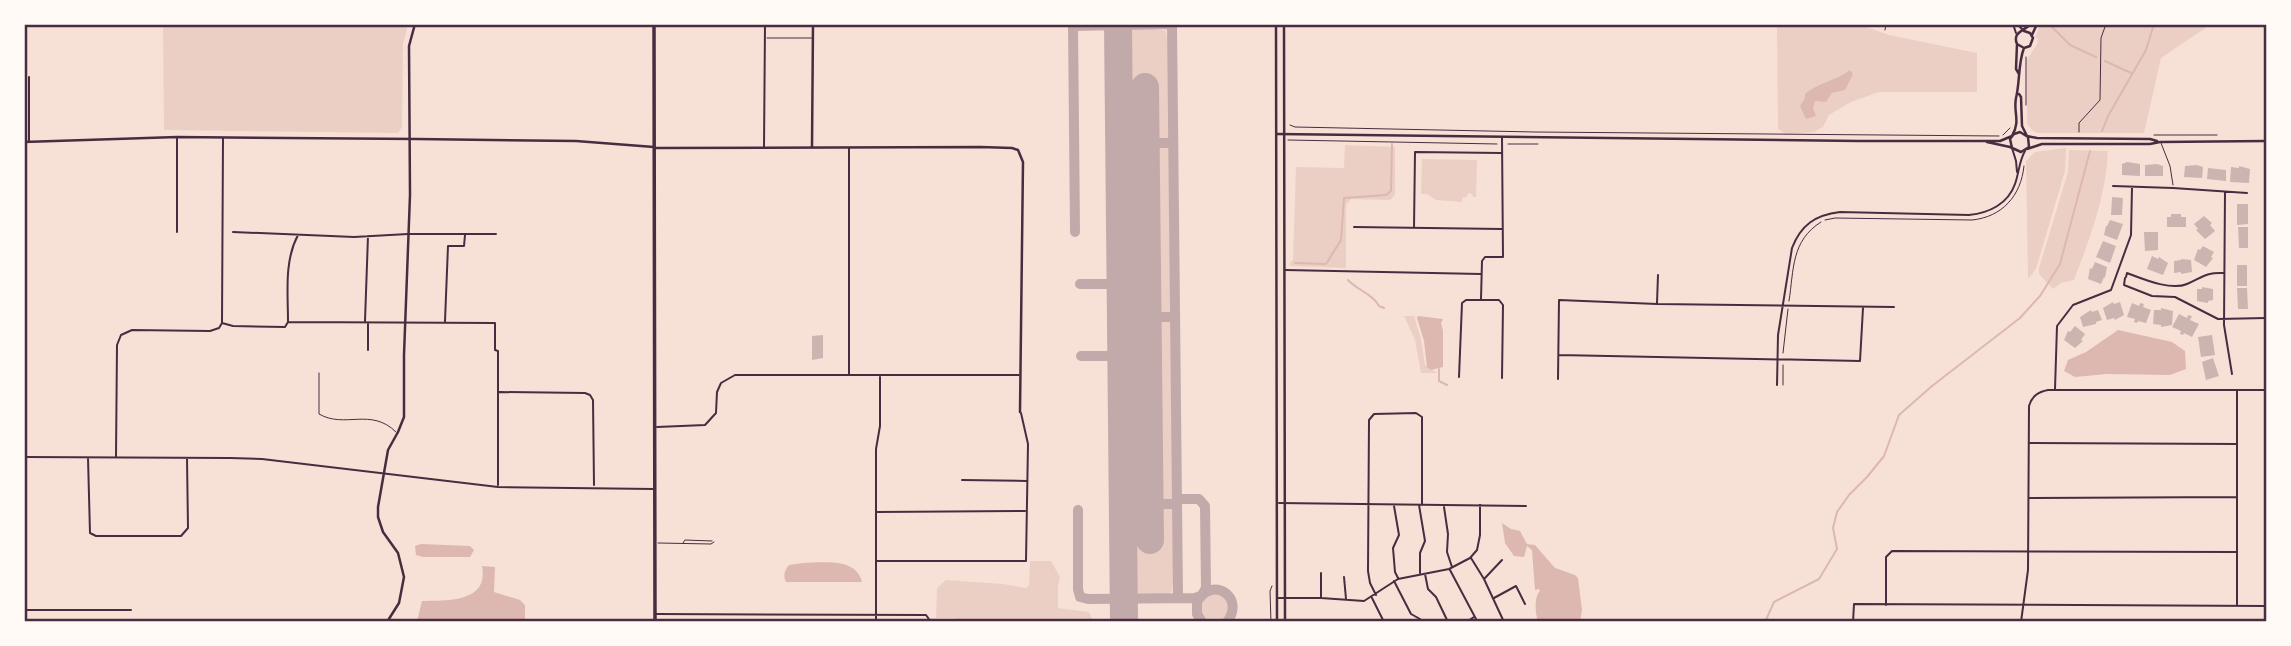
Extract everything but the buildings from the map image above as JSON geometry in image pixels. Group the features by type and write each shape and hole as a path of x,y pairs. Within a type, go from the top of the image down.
{"main road":[{"path":"654,24 655,621"}],"street":[{"path":"387,621 398,603 404,577 398,552 383,533 378,517 387,450 404,417 410,195 410,46 415,24"},
{"path":"764,148 765,24"},
{"path":"812,148 813,24"},
{"path":"1276,24 1277,621"},
{"path":"1284,24 1284,621"},
{"path":"2012,24 2016,35 2016,69 2019,74"},
{"path":"2017,24 2032,35"},
{"path":"2016,35 2031,24"},
{"path":"2024,48 2032,44 2032,35 2037,24"},
{"path":"2017,44 2024,48"},
{"path":"1777,385 1782,306 1792,248 1805,225 1826,214 1840,212 1969,215 1983,213 2007,198 2015,185 2017,173 2030,144 2022,126 2019,94 2019,74 2024,48"},
{"path":"26,200 29,77"},
{"path":"2017,173 2010,142 2017,126 2016,98 2019,94"},
{"path":"1987,142 2020,132 2037,138 2150,139 2160,142"},
{"path":"1277,134 1987,142 2018,152 2042,144 2266,141"},
{"path":"26,142 177,137 576,141 656,148 990,147 1018,150 1023,162 1020,412 1028,444 1027,561 876,561"},
{"path":"177,137 177,232"},
{"path":"1481,300 1482,261 1485,257 1503,257 1502,137"},
{"path":"116,457 117,345 121,335 132,330 210,331 219,328 222,323 223,138"},
{"path":"849,148 849,375"},
{"path":"1414,228 1415,152 1502,153"},
{"path":"2113,186 2247,193"},
{"path":"2055,390 2057,326 2073,305 2111,290 2131,235 2132,187"},
{"path":"2225,192 2224,318 2232,374"},
{"path":"1354,228 1503,229"},
{"path":"233,232 368,236 496,234"},
{"path":"222,323 233,326 285,327 288,322 288,265 298,235"},
{"path":"445,323 448,246 464,246 465,235"},
{"path":"368,236 368,350"},
{"path":"1284,270 1481,274"},
{"path":"2224,273 2212,272 2184,286 2155,284 2127,273 2124,285 2152,296 2175,297 2218,319 2266,318"},
{"path":"1657,304 1658,275"},
{"path":"2117,275 2125,278"},
{"path":"1460,377 1461,306 1466,300 1499,300 1503,305 1502,379"},
{"path":"1558,379 1559,300 1894,307"},
{"path":"1559,355 1860,361 1863,307"},
{"path":"288,322 495,323 495,350 498,351 498,486"},
{"path":"655,426 705,425 716,413 717,392 721,383 727,377 735,375 1020,375"},
{"path":"876,621 876,449 880,426 880,375"},
{"path":"2021,621 2029,552 2029,406 2033,397 2040,392 2055,390 2266,390"},
{"path":"2237,390 2237,606"},
{"path":"498,392 590,395 593,400 594,486"},
{"path":"1384,621 1369,578 1369,420 1377,413 1416,413 1420,415 1422,422 1420,505 1425,540 1420,553 1420,574"},
{"path":"2029,443 2237,444"},
{"path":"24,457 258,459 498,486 655,489"},
{"path":"88,457 90,533 96,536 181,536 188,528 187,458"},
{"path":"962,480 1027,481"},
{"path":"2029,498 2237,497"},
{"path":"1277,503 1526,506"},
{"path":"1394,505 1399,537 1394,546 1395,572 1398,579"},
{"path":"1444,505 1448,534 1447,552 1451,568 1475,617 1466,621"},
{"path":"1277,598 1364,601 1398,579 1451,568 1471,558 1477,550 1480,505"},
{"path":"876,512 1027,512"},
{"path":"1886,605 1888,553 1892,551 2237,552"},
{"path":"1471,558 1504,621"},
{"path":"1484,579 1502,560"},
{"path":"1321,573 1321,598"},
{"path":"1425,574 1428,589 1436,597 1448,621"},
{"path":"1344,577 1346,600"},
{"path":"1394,581 1411,614 1420,619"},
{"path":"1494,598 1516,586 1525,604"},
{"path":"1853,621 1854,604 2266,606"},
{"path":"24,610 131,610"},
{"path":"655,614 926,615 931,621"}],"lane":[{"path":"1885,30 1886,24"},
{"path":"765,38 813,38"},
{"path":"2160,142 2170,166 2173,188"},
{"path":"319,373 319,414 340,419 379,420 386,422 397,433"},
{"path":"655,543 711,544 713,542 685,540 683,543"}],"path":[{"path":"2079,134 2079,123 2101,98 2101,37 2106,24"},
{"path":"2026,55 2026,111"},
{"path":"1288,124 1295,127 1521,132 1986,136 2004,134 2013,125"},
{"path":"1287,140 1538,144"},
{"path":"1789,302 1800,240 1823,220 1972,220 1988,217 2012,200 2022,180 2025,162"},
{"path":"1783,355 1787,310"},
{"path":"1783,363 1783,385"}],"shaded area":[{"path":"163,25 408,25 403,44 402,127 398,133 164,130"},
{"path":"1777,25 1861,25 1889,35 1977,53 1977,92 1879,92 1851,102 1829,115 1823,127 1814,132 1786,134 1778,129"},
{"path":"2040,25 2210,25 2161,58 2144,133 2038,133 2027,124 2027,60 2037,44 2038,38 2035,38"},
{"path":"1135,29 1166,31 1169,50 1174,567 1172,592 1148,596 1135,590 1130,574 1125,39 1127,33"},
{"path":"1850,70 1853,74 1845,90 1832,93 1826,102 1815,101 1813,108 1816,116 1806,119 1800,106 1805,94"},
{"path":"1345,145 1395,147 1395,195 1390,200 1351,199 1346,205 1346,268 1290,266 1293,260 1296,167 1344,168"},
{"path":"2066,148 2065,171 2036,269 2028,279 2026,161 2035,152"},
{"path":"2069,150 2108,151 2107,168 2096,217 2074,280 2061,283 2053,289 2039,274 2039,268 2068,172"},
{"path":"1422,159 1477,160 1476,197 1468,193 1467,197 1462,198 1462,202 1436,200 1427,194 1421,194"},
{"path":"1404,316 1414,316 1425,365 1437,373 1421,373 1415,340"},
{"path":"1418,316 1443,319 1443,367 1431,370 1427,367"},
{"path":"2118,330 2172,342 2185,351 2186,369 2170,375 2107,374 2075,377 2064,371 2068,360 2086,352"},
{"path":"1502,523 1520,531 1527,544 1535,545 1555,568 1578,578 1582,610 1580,621 1538,621 1536,605 1540,591 1535,590 1532,550 1527,546 1524,557 1514,556 1505,543"},
{"path":"415,546 470,546 474,550 470,557 423,557 416,555"},
{"path":"1030,561 1051,561 1060,577 1058,608 1089,612 1093,621 958,622 955,618 936,618 937,588 946,580 1026,588 1029,585"},
{"path":"829,562 846,565 859,574 862,582 786,582 784,574 789,565"},
{"path":"482,566 495,567 494,592 520,600 525,605 525,621 417,621 422,601 454,599 473,593 482,578"},
{"path":"1215,592 1226,596 1230,607 1226,618 1215,622 1204,618 1200,607 1204,596"}],"waterway":[{"path":"2049,24 2070,45 2096,57"},
{"path":"2102,131 2146,50 2154,24"},
{"path":"2105,61 2131,73"},
{"path":"1295,263 1326,264 1341,240 1344,198 1386,195 1391,191 1392,144"},
{"path":"1765,622 1774,602 1819,579 1837,549 1833,528 1837,512 1884,456 1899,415 2020,318 2040,296 2060,264 2090,151"},
{"path":"1348,280 1384,308"},
{"path":"1439,369 1439,381 1447,385"}],"taxiway":[{"path":"1073,24 1075,232"},
{"path":"1073,26 1172,24 1178,598"},
{"path":"1145,143 1173,143"},
{"path":"1080,284 1147,284"},
{"path":"1147,317 1175,317"},
{"path":"1081,356 1122,356"},
{"path":"1078,510 1080,597 1195,598 1202,595 1206,588 1205,506 1199,499 1177,499"},
{"path":"1149,504 1177,504"},
{"path":"1202,622 1197,614 1197,602 1203,594 1211,590 1218,590 1230,598 1232,613 1227,622"}],"runway":[{"path":"1118,24 1124,622"},
{"path":"1145,87 1150,540"}]}
